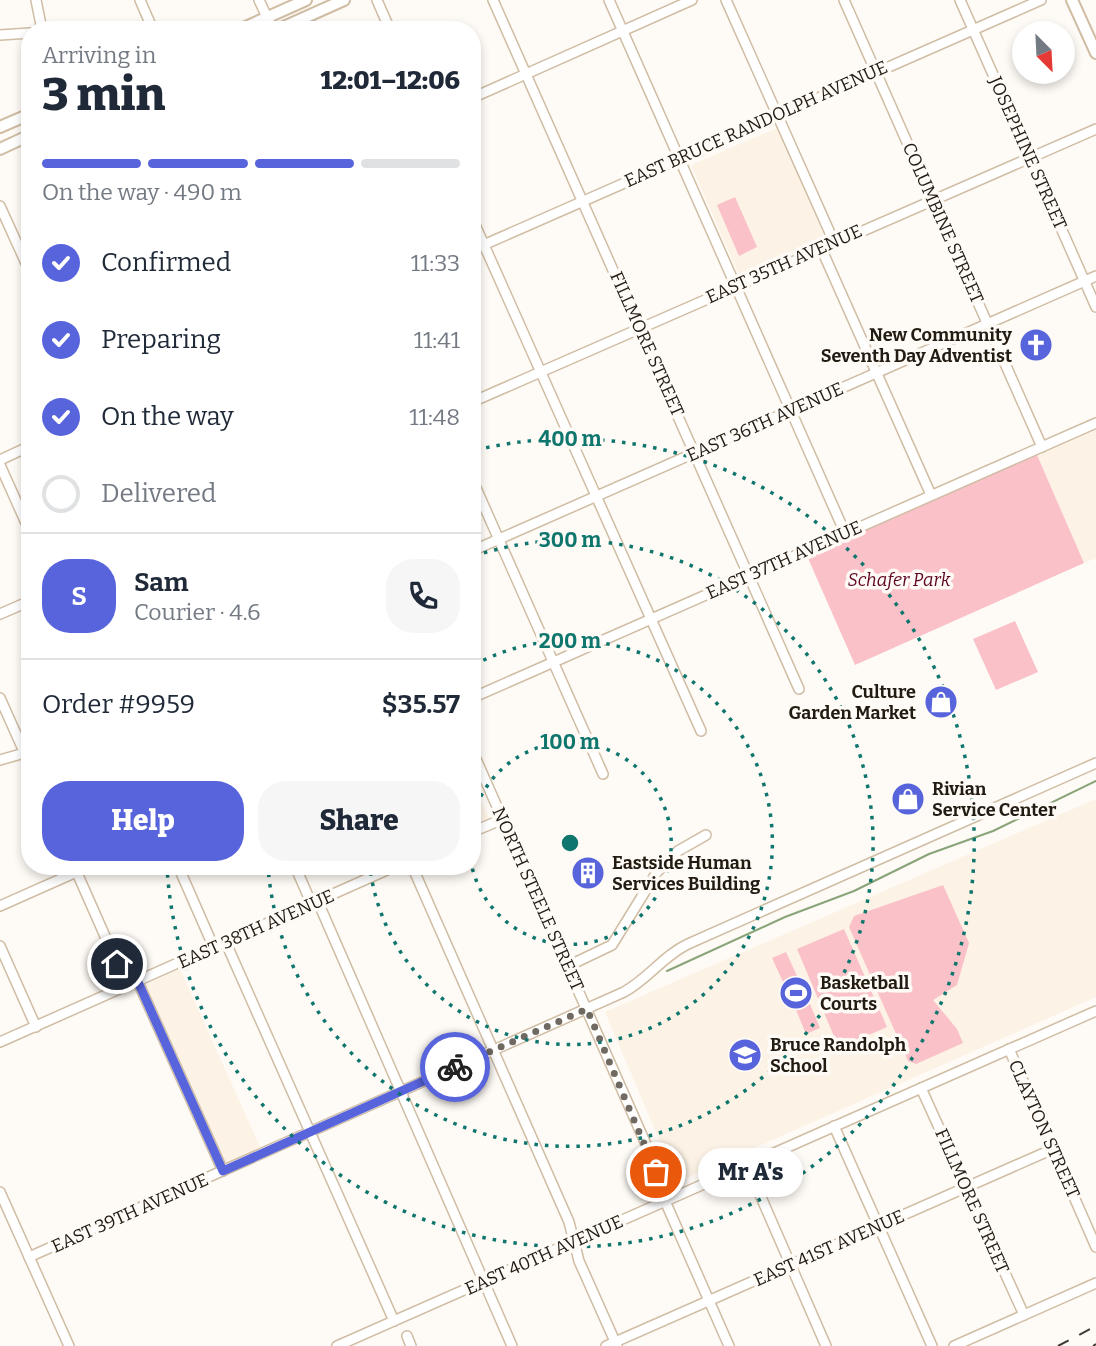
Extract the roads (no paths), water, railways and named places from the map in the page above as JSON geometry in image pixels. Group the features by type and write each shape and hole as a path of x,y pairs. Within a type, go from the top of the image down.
{"main road":[{"path":"258,21 306,0"},
{"path":"296,21 344,0"},
{"path":"1072,0 1096,53"},
{"path":"0,127 21,118"},
{"path":"0,149 21,139"}],"street":[{"path":"36,0 40,21"},
{"path":"139,0 149,21"},
{"path":"259,0 269,21"},
{"path":"377,0 386,21"},
{"name":"FILLMORE STREET","path":"493,0 799,688"},
{"path":"609,0 845,533"},
{"path":"481,94 692,0"},
{"path":"726,0 834,242"},
{"name":"COLUMBINE STREET","path":"844,0 1042,447"},
{"name":"JOSEPHINE STREET","path":"960,0 1096,307"},
{"name":"EAST BRUCE RANDOLPH AVENUE","path":"481,247 1041,0"},
{"path":"0,35 21,34"},
{"name":"EAST 35TH AVENUE","path":"481,398 1096,129"},
{"path":"0,205 21,252"},
{"path":"481,237 701,731"},
{"path":"821,248 931,495"},
{"name":"EAST 36TH AVENUE","path":"481,547 1096,276"},
{"name":"EAST 37TH AVENUE","path":"481,694 1096,423"},
{"path":"0,460 21,450"},
{"path":"0,465 21,512"},
{"path":"481,499 603,774"},
{"path":"0,614 21,605"},
{"path":"0,698 21,740"},
{"path":"0,760 21,754"},
{"name":"EAST 39TH AVENUE","path":"29,1257 494,1050 589,1013 637,985 665,958 688,944 1096,763"},
{"name":"NORTH STEELE STREET","path":"481,770 645,1142 665,1201 729,1346"},
{"path":"481,828 503,819"},
{"path":"568,966 612,945 657,872 678,851 706,835"},
{"path":"0,906 63,875"},
{"path":"78,875 127,986"},
{"path":"182,875 214,948"},
{"path":"300,875 401,1091 512,1346"},
{"name":"EAST 38TH AVENUE","path":"0,1042 376,875"},
{"path":"416,875 569,1222 574,1242 616,1344"},
{"path":"226,943 394,1321"},
{"path":"0,946 36,1027"},
{"path":"138,982 223,1171"},
{"name":"EAST 40TH AVENUE","path":"337,1346 1096,1011"},
{"name":"CLAYTON STREET","path":"1009,1049 1096,1247"},
{"name":"FILLMORE STREET","path":"921,1088 1024,1315"},
{"path":"834,1126 932,1346"},
{"name":"EAST 41ST AVENUE","path":"606,1346 616,1344 1053,1149"},
{"path":"747,1165 826,1346"},
{"path":"0,1192 3,1208 29,1257 68,1346"},
{"path":"954,1346 1096,1283"},
{"path":"407,1336 411,1346"}],"waterway":[{"path":"667,971 785,917 854,891 929,854 993,831 1096,781"}],"railway":[{"path":"1058,1346 1096,1326"}],"place":[{"name":"New Community Seventh Day Adventist","path":"1036,345"},
{"name":"Culture Garden Market","path":"941,702"},
{"name":"Rivian Service Center","path":"908,799"},
{"name":"Eastside Human Services Building","path":"588,873"},
{"name":"Basketball Courts","path":"796,993"},
{"name":"Bruce Randolph School","path":"745,1055"},
{"name":"Mr A's","path":"656,1172"}],"park label":[{"name":"Schafer Park","path":"899,580"}]}
